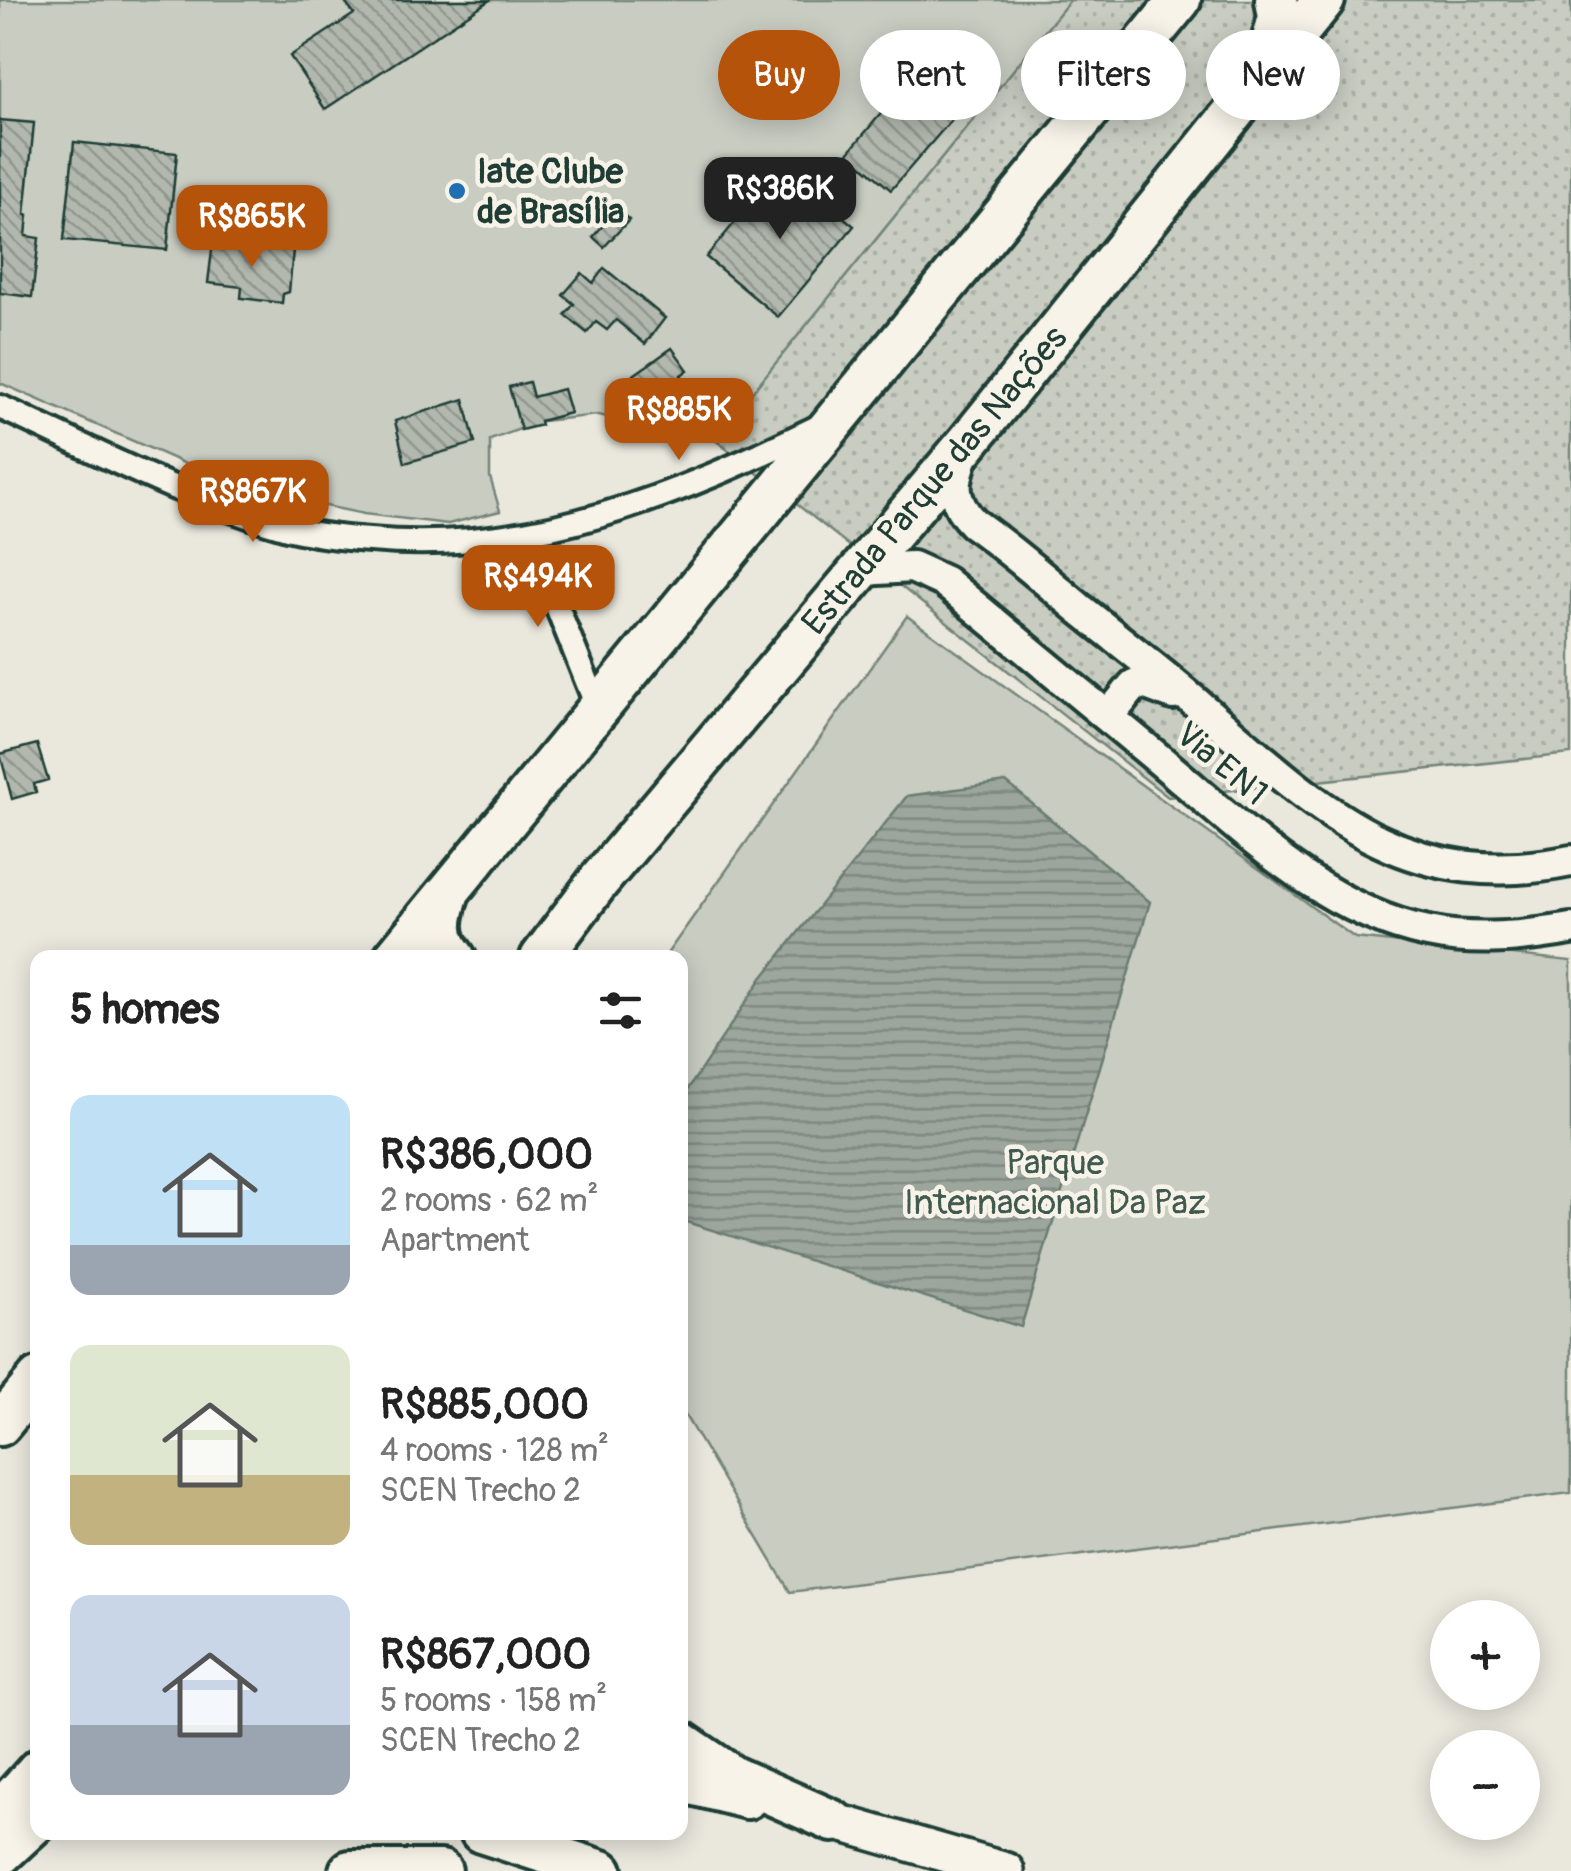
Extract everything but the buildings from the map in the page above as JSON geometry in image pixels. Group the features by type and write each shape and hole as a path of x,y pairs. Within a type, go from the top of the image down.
{"highway":[{"path":"401,950 1180,0"},
{"path":"1276,0 1280,11 1277,30"},
{"name":"Estrada Parque das Nações","path":"1300,30 1324,0"},
{"name":"Estrada Parque das Nações","path":"542,950 968,441 1227,120"},
{"path":"449,892 440,929 449,950"},
{"path":"0,1425 30,1389"},
{"path":"688,1746 733,1777 833,1821"},
{"path":"0,1812 30,1779"},
{"path":"688,1783 833,1821"},
{"path":"0,1855 30,1827"},
{"path":"506,1840 602,1871"},
{"path":"350,1871 441,1871"}],"main road":[{"path":"833,1821 1006,1871"}],"street":[{"path":"0,408 223,508 323,536 396,542 453,542 531,532 616,512 661,498 835,419"},
{"name":"Via EN1","path":"968,441 954,492 966,517 1293,786 1349,827 1424,859 1506,869 1571,861"},
{"path":"531,532 598,709"},
{"name":"Via EN1","path":"860,570 912,566 945,582 1274,853 1333,894 1367,911 1427,932 1469,937 1526,936 1571,929"},
{"path":"1108,717 1140,682 1148,682 1202,708"}],"green space":[{"name":"Iate Clube de Brasília","path":"0,0 1070,0 1046,30 1021,30 1021,60 1001,85 1001,30 860,30 860,120 973,120 714,439 598,415 542,421 490,440 490,477 500,511 448,524 364,514 243,489 0,383"},
{"path":"1070,0 1571,0 1571,754 1168,797 714,439 973,120 1001,120 1001,85 1021,60 1021,120 1186,120 1186,30 1046,30"},
{"name":"Parque Internacional Da Paz","path":"907,616 1355,938 1571,961 1571,1493 790,1592 688,1420 688,950 670,950"}],"shaded area":[{"path":"1006,782 1150,902 1021,1327 688,1223 688,1089 762,978 907,796"}],"place":[{"name":"Iate Clube de Brasília","path":"457,191"}]}
